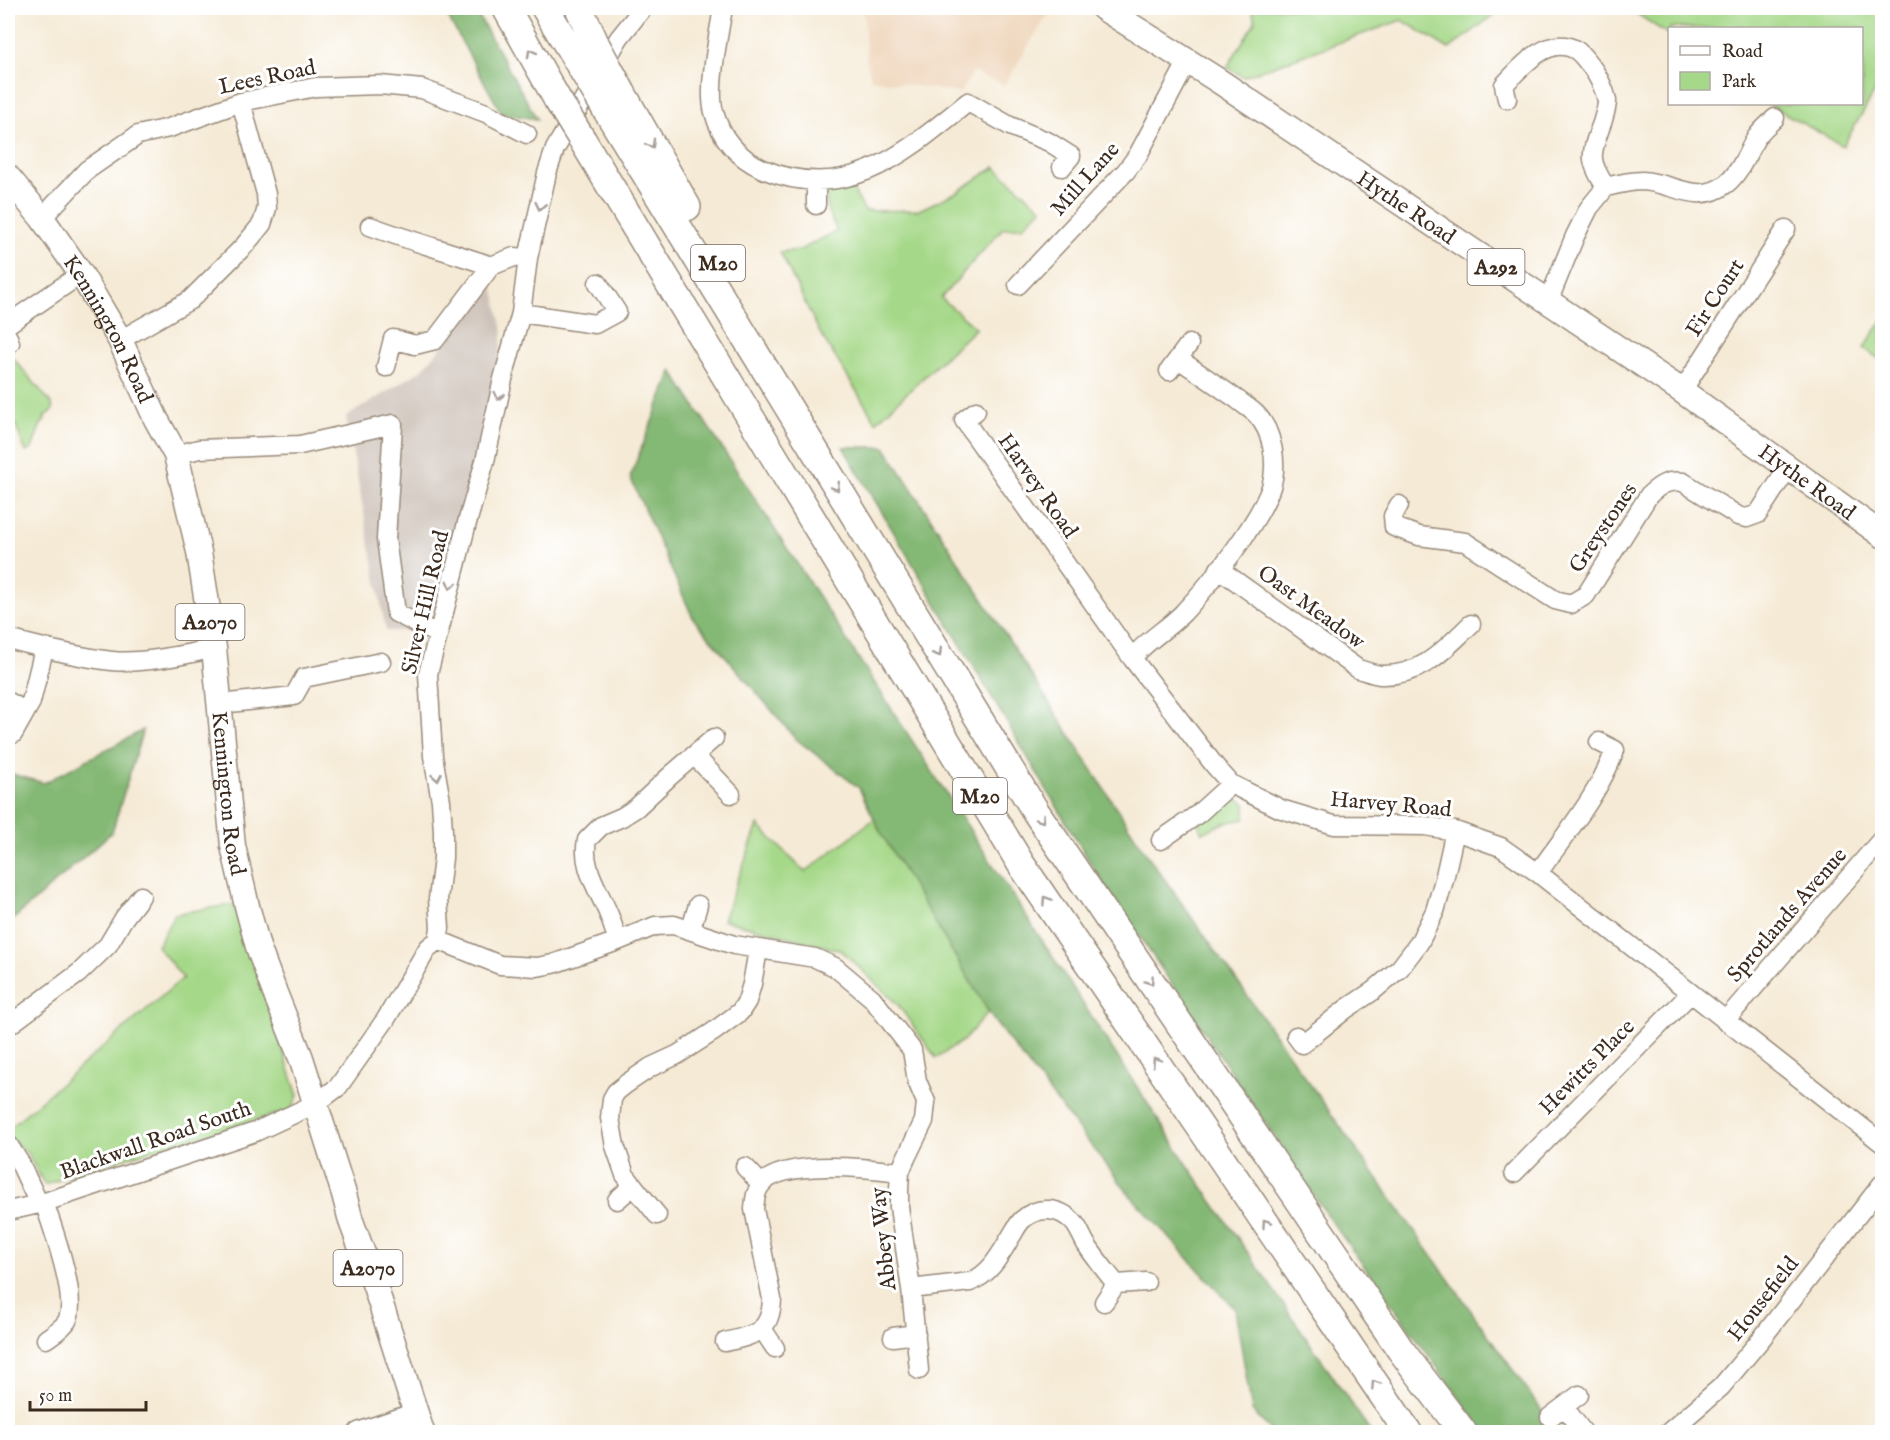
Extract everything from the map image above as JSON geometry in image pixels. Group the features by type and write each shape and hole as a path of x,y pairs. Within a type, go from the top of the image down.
{"highway":[{"name":"M20","path":"506,8 582,141 1021,864 1408,1432"},
{"name":"M20","path":"545,8 587,55 806,438 1036,812 1394,1339 1463,1432"},
{"name":"M20","path":"579,8 587,55"}],"main road":[{"name":"Hythe Road","path":"1103,8 1188,61 1682,391 1882,535"},
{"name":"Kennington Road","path":"8,177 42,218 81,274 120,340 156,419 177,455 200,552 214,648 233,846 247,906 258,947 301,1058 351,1221 375,1286 419,1422"}],"street":[{"name":"Silver Hill Road","path":"439,934 438,899 443,858 443,831 441,801 433,756 428,679 437,634 485,461 500,391 521,313 528,258 547,172 555,149 619,39 643,8"},
{"path":"723,8 712,89 714,112 720,129 732,148 748,162 792,179 816,181 853,177 887,162 968,102 1010,126 1049,142 1071,156 1062,167"},
{"path":"1500,88 1542,50 1551,47 1569,47 1578,51 1593,68 1607,100 1592,158 1599,177 1606,187"},
{"name":"Mill Lane","path":"1018,285 1126,171 1138,155 1188,61"},
{"name":"Lees Road","path":"42,218 87,170 138,135 169,128 241,102 316,87 380,85 423,89 486,113 527,134"},
{"path":"120,340 190,300 244,246 262,224 267,208 266,194 241,102"},
{"path":"1548,302 1572,242 1589,208 1606,187 1641,181 1658,183 1685,193 1714,191 1725,185 1735,175 1758,135 1775,118"},
{"path":"816,181 816,205"},
{"path":"370,226 492,266"},
{"name":"Fir Court","path":"1682,391 1786,229"},
{"path":"386,367 393,339 415,345 435,340 492,266 514,257 528,258"},
{"path":"8,324 81,274"},
{"path":"521,313 596,324 617,312 598,283"},
{"path":"1132,658 1182,614 1219,569 1264,504 1272,484 1273,447 1257,414 1179,358"},
{"name":"Harvey Road","path":"976,411 964,420 1132,658 1231,784 1269,805 1334,825 1425,826 1455,831 1501,846 1882,1143"},
{"path":"177,455 199,449 300,444 393,424 386,539 396,613 437,634"},
{"name":"Greystones","path":"1399,505 1393,516 1394,527 1419,536 1465,542 1555,600 1571,604 1586,595 1649,495 1663,483 1683,482 1737,516 1747,518 1758,514 1788,468"},
{"name":"Oast Meadow","path":"1219,569 1358,669 1379,675 1399,674 1420,668 1441,653 1471,624"},
{"path":"8,639 44,649 113,661 152,659 214,648"},
{"path":"13,734 31,702 44,649"},
{"path":"220,704 294,696 304,678 381,662"},
{"path":"9,702 25,711"},
{"path":"618,941 609,914 589,873 586,858 587,840 601,826 636,808 714,738"},
{"path":"1538,873 1606,773 1615,750 1599,742"},
{"path":"694,755 731,794"},
{"path":"1161,840 1198,814 1231,784"},
{"path":"1296,1036 1302,1044 1400,968 1419,943 1435,911 1455,831"},
{"name":"Sprotlands Avenue","path":"1725,1021 1882,839"},
{"path":"8,1026 79,973 108,945 124,918 141,896"},
{"path":"691,929 698,905"},
{"name":"Abbey Way","path":"439,934 500,965 531,967 552,964 655,926 674,925 734,945 815,958 835,967 872,998 912,1050 917,1081 926,1102 924,1121 900,1173 899,1207 911,1289 919,1370"},
{"path":"315,1104 338,1087 386,1020 428,948 439,934"},
{"path":"657,1215 625,1175 615,1146 610,1109 615,1093 651,1067 677,1055 740,1012 747,1001 752,984 758,950"},
{"name":"Hewitts Place","path":"1514,1173 1691,993"},
{"name":"Blackwall Road South","path":"8,1210 41,1203 255,1132 315,1104"},
{"path":"8,1144 41,1203 70,1291 69,1319 46,1339"},
{"path":"745,1167 761,1184"},
{"path":"725,1342 751,1336 763,1330 771,1311 772,1299 754,1209 755,1195 761,1184 784,1172 809,1169 867,1168 900,1173"},
{"name":"Housefield","path":"1669,1432 1721,1387 1882,1184"},
{"path":"617,1200 633,1186"},
{"path":"911,1289 970,1282 977,1279 998,1258 1021,1221 1034,1211 1051,1210 1064,1214 1075,1224 1086,1244 1116,1284"},
{"path":"1116,1284 1146,1282"},
{"path":"1104,1302 1116,1284"},
{"path":"763,1330 775,1348"},
{"path":"893,1337 916,1334"},
{"path":"1580,1395 1557,1412 1582,1432"},
{"path":"358,1432 419,1422"}],"shaded area":[{"path":"863,8 1052,8 1004,85 973,72 960,93 871,79 867,62"},
{"path":"493,285 503,332 484,440 443,591 432,621 410,631 386,631 346,417 422,370"}],"green space":[{"path":"443,8 474,8 537,119 502,114"},
{"path":"1252,8 1503,8 1449,49 1402,20 1243,77 1227,67 1255,22"},
{"path":"1628,8 1882,8 1882,80 1843,146 1770,105 1863,105 1863,27 1668,27 1668,34"},
{"path":"995,167 1042,209 1022,227 1003,228 941,298 976,328 876,422 820,333 780,252 800,250 837,231 828,212 826,194 852,188 865,211 919,210 957,192"},
{"path":"1882,321 1882,361 1864,348"},
{"path":"8,352 52,404 53,410 44,417 45,420 40,426 32,449 26,452 8,406"},
{"path":"672,371 1189,1167 1371,1432 1272,1432 1252,1411 1235,1309 1129,1194 994,1021 881,833 859,788 796,739 693,618 630,477"},
{"path":"843,447 885,447 1141,846 1557,1432 1484,1432 1332,1222 1091,864"},
{"path":"143,730 112,832 8,924 8,773 44,783"},
{"path":"1230,796 1245,803 1245,819 1224,823 1202,833 1198,824"},
{"path":"874,819 989,1011 964,1040 936,1058 899,1006 842,951 723,920 758,825 805,872"},
{"path":"234,904 298,1096 291,1110 91,1168 45,1185 27,1153 8,1136 8,1129 183,978 157,946 175,914"}]}
